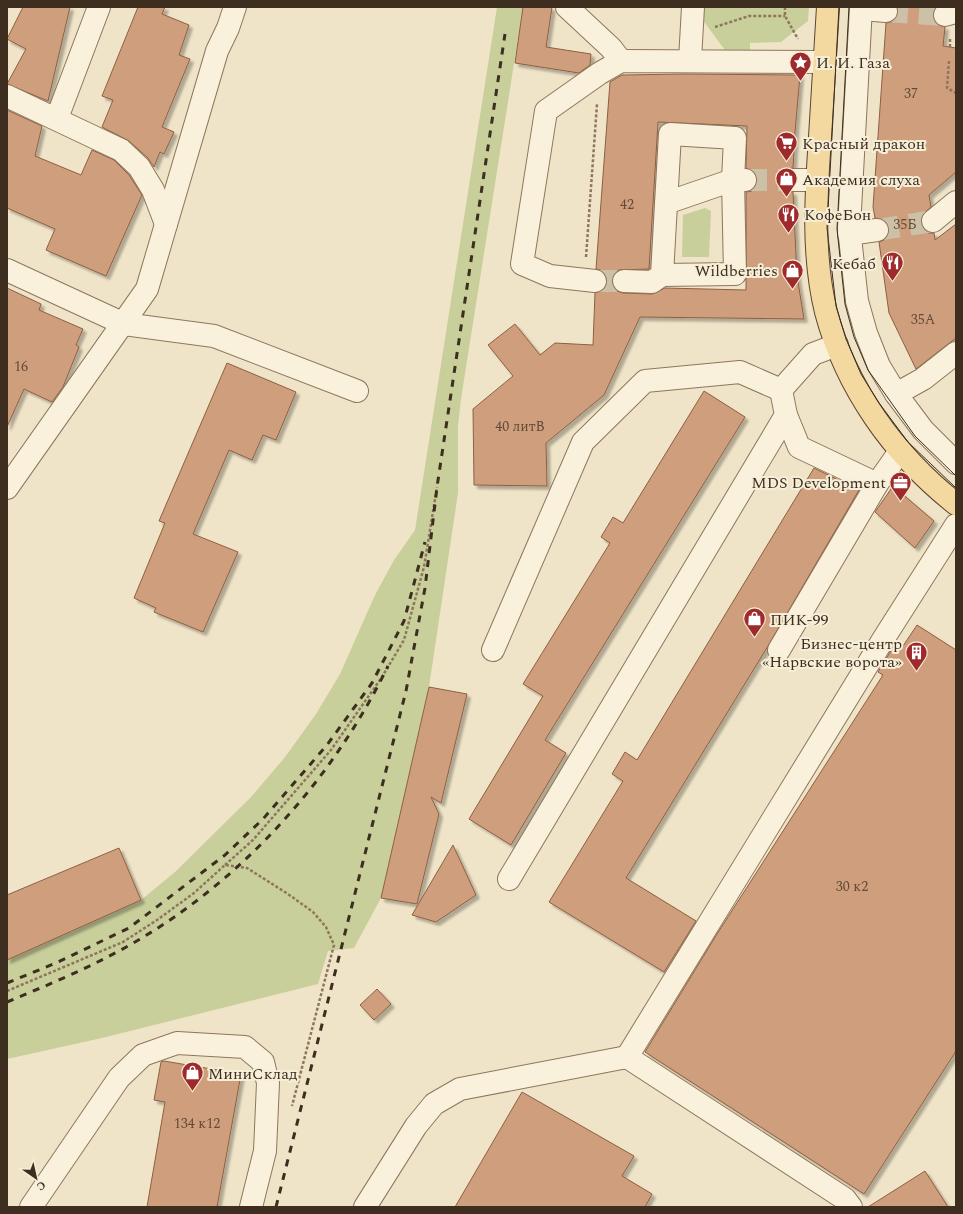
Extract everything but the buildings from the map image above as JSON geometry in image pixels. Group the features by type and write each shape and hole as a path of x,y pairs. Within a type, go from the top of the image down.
{"main road":[{"path":"828,7 817,180 816,230 820,274 826,311 836,345 851,379 870,411 900,451 956,504"}],"street":[{"path":"57,118 98,7"},
{"path":"7,488 124,324 147,288 217,51 228,28 235,7"},
{"path":"568,7 611,48 621,61"},
{"path":"690,60 693,7"},
{"path":"886,11 861,8 849,234 857,301 866,333 879,366 896,394 923,430 956,463"},
{"path":"590,280 550,276 522,264 546,111 600,73 621,61 690,60 824,62"},
{"path":"7,96 57,118 122,150 139,167 153,190 166,224"},
{"path":"624,281 652,282 662,275 735,274 739,180 735,138 670,134 662,275"},
{"path":"666,203 739,180"},
{"path":"793,180 817,180"},
{"path":"933,221 956,202"},
{"path":"849,234 877,230"},
{"path":"7,270 124,324 214,336 357,391"},
{"path":"781,390 813,354 836,345"},
{"path":"896,394 953,361"},
{"path":"493,650 583,442 645,381 740,372 781,390"},
{"path":"781,390 786,415 800,447 877,484"},
{"path":"509,879 786,415"},
{"path":"779,650 877,484 900,451"},
{"path":"627,1057 884,638 956,525"},
{"path":"31,1207 119,1078 143,1055 177,1043 245,1047 263,1062 268,1083 264,1151 251,1207"},
{"path":"365,1207 416,1126 434,1104 460,1089 627,1057 845,1199 851,1207"}],"path":[{"path":"785,7 784,16 794,32"},
{"path":"709,28 749,16 784,16"},
{"path":"949,62 947,88 956,93"},
{"path":"590,280 600,73"},
{"path":"7,991 123,942 157,920 194,893 253,840 331,750 382,677 404,640 424,567 437,487"},
{"path":"224,865 247,868 288,894 312,912 326,927 334,945 291,1112"}],"green space":[{"path":"497,7 523,7 461,399 458,426 458,493 429,687 381,898 354,948 328,951 318,984 102,1038 7,1059 7,960 141,900 175,872 251,797 285,757 316,714 340,674 375,595 394,560 415,530"},
{"path":"702,7 809,7 808,21 781,42 750,43 750,53 727,53 702,19"},
{"path":"705,208 711,211 709,257 682,257 683,215"}],"tunnel":[{"path":"886,11 945,15"},
{"path":"745,180 793,180"},
{"path":"877,230 933,221"},
{"path":"595,281 624,281"}],"tram line":[{"path":"839,7 827,228 836,306 846,339 861,374 879,403 908,442 956,488"},
{"path":"849,7 837,229 845,304 854,337 868,370 915,436 956,476"}],"railway":[{"path":"276,1207 406,691 425,588 437,487 505,34"},
{"path":"7,983 56,963 129,928 225,855 263,819 327,745 372,683 404,621 425,542"},
{"path":"7,1002 53,983 128,946 169,921 208,892 245,860 279,826 311,789 340,749 388,666"}],"place":[{"name":"И. И. Газа","path":"800,82"},
{"name":"Красный дракон","path":"787,162"},
{"name":"Академия слуха","path":"787,198"},
{"name":"КофеБон","path":"789,234"},
{"name":"Кебаб","path":"892,282"},
{"name":"Wildberries","path":"793,290"},
{"name":"MDS Development","path":"901,502"},
{"name":"ПИК-99","path":"755,638"},
{"name":"Бизнес-центр «Нарвские ворота»","path":"917,672"},
{"name":"МиниСклад","path":"193,1092"}]}
